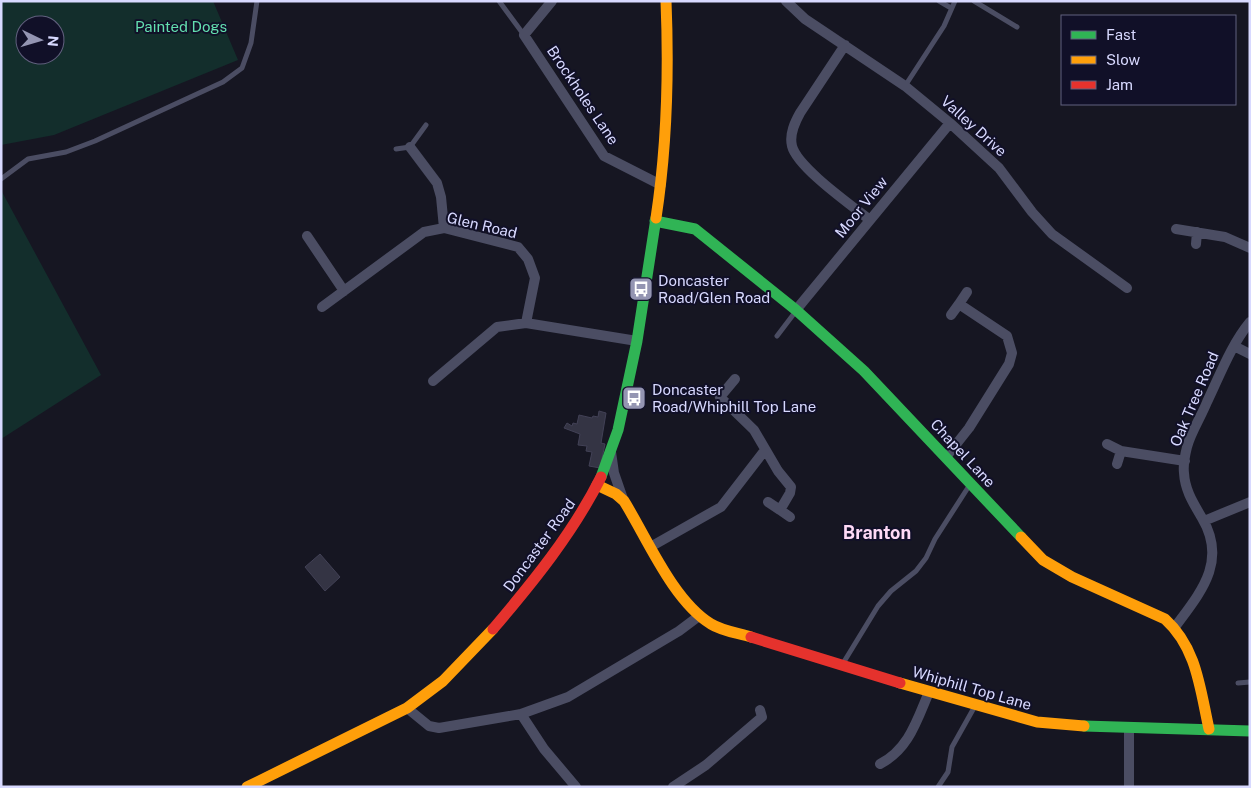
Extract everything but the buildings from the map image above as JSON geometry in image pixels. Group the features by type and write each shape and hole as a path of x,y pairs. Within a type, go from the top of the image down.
{"street":[{"path":"524,36 552,1"},
{"name":"Valley Drive","path":"786,1 805,19 905,86 950,123 999,168 1032,212 1052,234 1122,285 1124,273"},
{"name":"Doncaster Road","path":"247,787 336,745 407,708 443,681 504,617 571,529 597,485 611,451 637,341 661,185 669,68 666,2"},
{"name":"Brockholes Lane","path":"524,36 604,156 661,185"},
{"path":"845,45 800,112 794,124 792,145 802,164 870,220"},
{"name":"Moor View","path":"796,310 950,123"},
{"path":"410,147 437,183 441,197 444,228"},
{"name":"Chapel Lane","path":"655,220 695,229 796,310 864,371 1043,560 1072,577 1165,619 1175,627 1189,647 1193,657 1209,729"},
{"name":"Glen Road","path":"322,307 424,232 444,228 518,247 528,259 535,278 526,323"},
{"path":"1176,229 1225,237 1250,248"},
{"path":"1196,244 1197,232"},
{"path":"307,236 344,291"},
{"path":"951,316 967,292"},
{"path":"946,456 969,428 1009,364 1012,353 1007,336 959,304"},
{"name":"Oak Tree Road","path":"1175,627 1201,591 1211,566 1212,543 1204,521 1189,496 1185,483 1185,461 1191,437 1234,346 1250,322"},
{"path":"433,381 498,327 526,323 637,341"},
{"path":"1234,346 1250,354"},
{"path":"735,379 717,394 748,422 791,487 790,493 780,510"},
{"path":"1107,444 1121,451 1185,461"},
{"path":"652,546 721,507 765,450"},
{"path":"611,451 614,473 624,501"},
{"path":"1117,464 1121,451"},
{"name":"Whiphill Top Lane","path":"597,485 616,494 624,501 679,590 698,616 712,625 929,692 1048,724 1250,731"},
{"path":"768,502 790,517"},
{"path":"1204,521 1250,502"},
{"path":"407,708 428,726 439,728 521,714 568,697 680,630 698,616"},
{"path":"888,763 907,742 929,692"},
{"path":"521,714 534,735 576,787"},
{"path":"673,787 706,765 764,716"},
{"path":"1129,727 1129,787"}],"lane":[{"path":"1,180 28,159 66,152 95,141 223,82 242,68 251,43 257,1"},
{"name":"Brockholes Lane","path":"499,1 524,36"},
{"path":"939,1 951,8"},
{"path":"905,86 944,26 955,1"},
{"path":"974,1 1017,27"},
{"path":"396,149 410,147 426,125"},
{"path":"777,336 796,310"},
{"path":"842,666 853,643 878,606 916,571 926,558 935,539 971,483"},
{"path":"1238,682 1250,682"},
{"path":"938,787 948,772 952,747 975,705"}],"green space":[{"name":"Painted Dogs","path":"1,1 213,1 238,60 54,135 1,145"},
{"path":"1,190 101,375 1,439"}],"traffic: fast":[{"path":"601,477 618,430 637,341 656,218"},
{"path":"655,221 695,229 796,310 864,371 1021,537"},
{"path":"1084,726 1250,731"}],"traffic: slow":[{"path":"656,218 663,164 666,110 666,1"},
{"path":"597,485 616,494 624,501 662,568 673,585 697,614 715,626 751,637"},
{"path":"1021,537 1043,560 1072,577 1165,619 1176,630 1191,656 1196,670 1209,729"},
{"path":"247,787 407,708 443,681 493,629"},
{"path":"900,683 1037,722 1084,726"}],"traffic: jam":[{"path":"493,629 565,537 601,477"},
{"path":"751,637 900,683"}],"place":[{"name":"Doncaster Road/Glen Road","path":"641,289"},
{"name":"Doncaster Road/Whiphill Top Lane","path":"634,398"}],"district":[{"name":"Branton","path":"877,532"}]}
